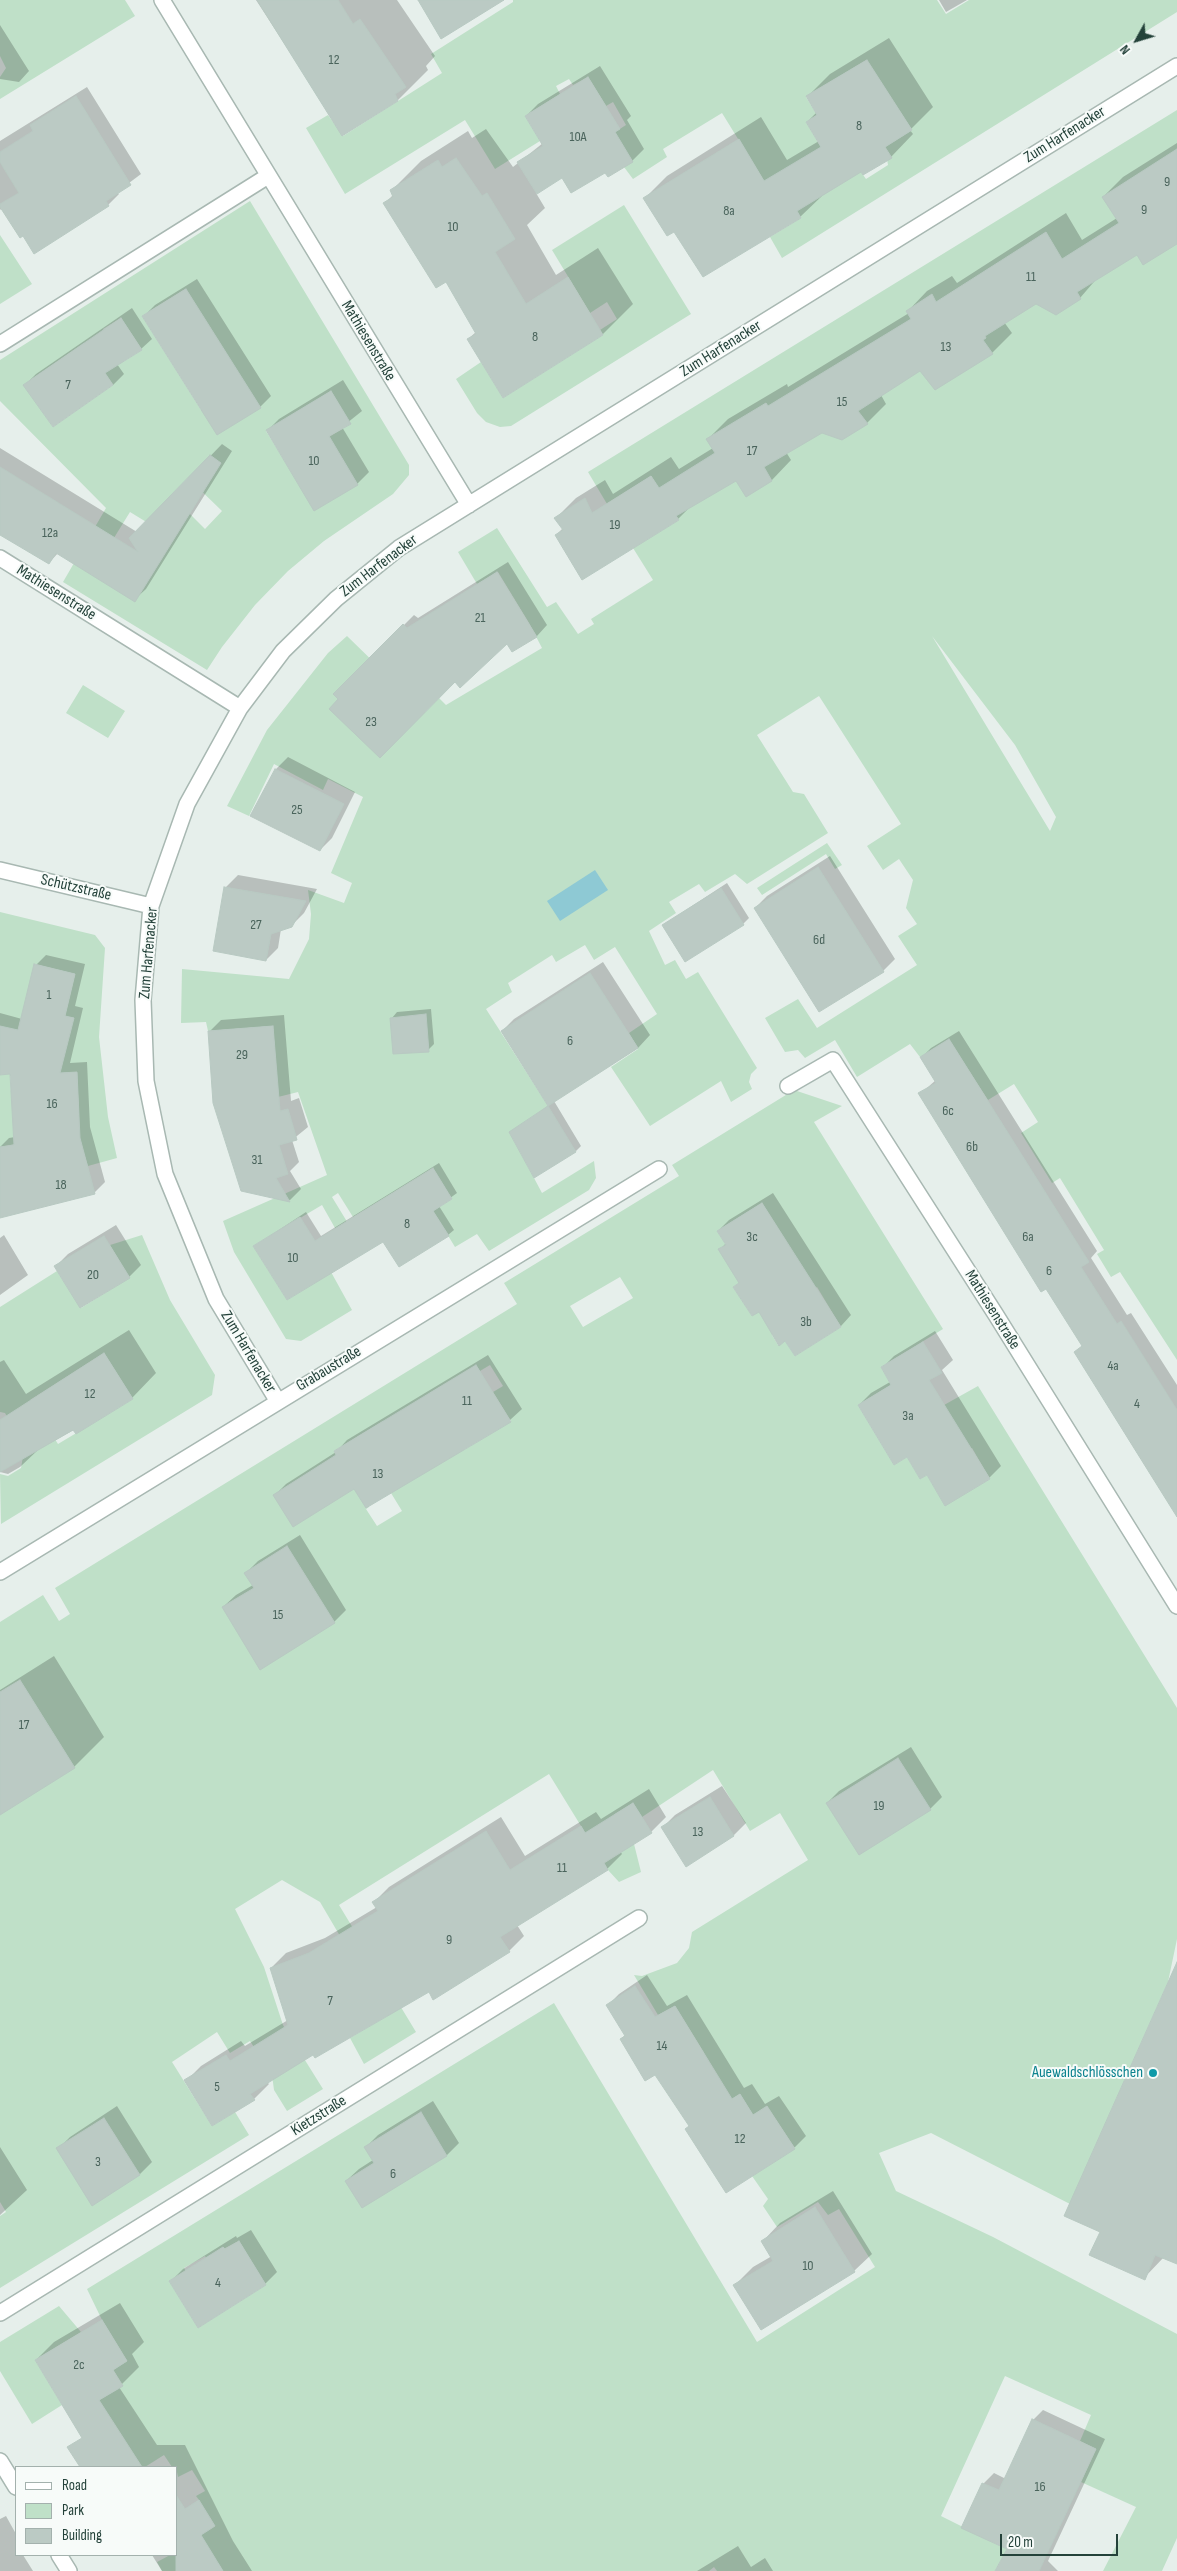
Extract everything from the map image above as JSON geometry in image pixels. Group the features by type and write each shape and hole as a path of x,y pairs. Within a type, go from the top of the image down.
{"street":[{"name":"Mathiesenstraße","path":"162,0 469,505"},
{"name":"Zum Harfenacker","path":"278,1400 216,1299 165,1174 146,1081 143,1000 151,906 187,804 240,708 283,651 336,599 399,548 1177,66"},
{"path":"0,344 268,176"},
{"name":"Mathiesenstraße","path":"0,558 240,708"},
{"name":"Schützstraße","path":"0,870 151,906"},
{"name":"Mathiesenstraße","path":"788,1086 833,1060 996,1315 1177,1606"},
{"name":"Grabaustraße","path":"0,1572 278,1400 659,1169"},
{"name":"Kietzstraße","path":"0,2313 639,1918"},
{"path":"2,2469 15,2486"},
{"path":"60,2556 69,2571"}],"green space":[{"path":"0,0 125,0 135,16 0,99 0,77 6,68 0,56"},
{"path":"513,0 937,0 946,14 969,0 1177,0 1177,12 782,258 770,237 801,218 792,204 764,181 722,113 663,149 667,157 633,179 624,167 615,132 626,125 613,102 606,106 588,77 573,85 569,79 556,86 560,94 525,116 540,141 495,169 465,120 345,194 306,128 328,115 343,136 442,73 431,54 513,2","holes":["866,60 912,130 885,147 888,165 866,179 861,172 825,154 806,122 817,115 806,97"]},
{"path":"1177,110 1177,1360 1120,1272 1111,1277 1097,1254 1104,1250 1060,1178 1052,1183 1021,1133 1038,1122 1014,1084 988,1100 949,1040 920,1057 910,1044 857,1077 835,1040 805,1058 798,1050 785,1052 765,1018 798,999 817,1028 917,965 898,936 917,924 906,908 913,880 899,859 883,870 867,846 901,824 819,696 757,735 793,792 804,794 828,833 747,884 735,874 705,892 699,884 669,902 676,913 649,931 665,965 675,960 686,979 698,972 757,1068 751,1074 749,1082 752,1089 731,1102 721,1081 650,1126 611,1067 638,1049 629,1033 657,1014 615,947 594,960 585,945 556,962 552,955 508,983 512,992 486,1009 548,1106 510,1133 542,1193 594,1161 596,1178 589,1190 489,1251 477,1234 455,1247 433,1211 452,1199 433,1169 353,1217 338,1193 332,1197 360,1243 348,1251 322,1205 253,1246 287,1300 331,1272 352,1310 301,1341 286,1339 234,1252 223,1221 327,1175 298,1092 278,1097 273,1026 208,1031 206,1022 181,1023 182,969 289,979 309,939 311,914 308,890 344,903 352,883 331,873 363,797 328,779 323,790 274,764 249,816 227,806 267,730 328,653 347,636 425,712 439,698 446,705 542,648 498,572 477,584 458,552 497,528 547,607 556,602 578,634 594,624 591,619 653,580 633,548 679,520 651,476 607,504 588,472","holes":["932,636 1015,745 1056,817 1050,831"]},
{"path":"250,201 409,465 409,475 393,494 324,541 288,571 255,605 222,647 207,670 63,582 106,508 0,401 0,360","holes":["185,289 186,289 201,410 142,316","121,318 142,350 123,362 103,329","84,343 113,385 53,427 24,385","331,391 350,424 329,437 315,510 266,431","188,478 222,511 205,529 171,495","130,512 174,539 91,575"]},
{"path":"624,205 691,314 511,426 500,427 486,422 477,413 456,379 481,362 503,398 603,335 600,330 617,319 607,302 590,313 552,250"},
{"path":"0,235 32,284 0,304"},
{"path":"83,685 125,711 108,738 66,713"},
{"path":"827,843 842,865 835,869 826,854 762,895 757,888"},
{"path":"0,912 95,935 105,948 99,1037 108,1117 117,1158 88,1166 83,1151 45,1161 41,1139 0,1147 0,1075 7,1028 0,1026","holes":["35,964 75,974 65,1016 74,1018 52,1032","77,1072 79,1115 52,1117 24,1091 11,1091 10,1076"]},
{"path":"794,1090 842,1106 814,1122 943,1329 881,1367 891,1385 858,1405 894,1465 907,1457 920,1479 927,1475 945,1505 990,1479 972,1448 956,1457 944,1405 978,1386 1177,1708 1177,1939 1168,1982 1070,2204 931,2133 879,2153 896,2191 993,2237 1177,2334 1177,2538 1162,2571 1103,2571 1136,2507 1081,2482 1096,2449 1080,2441 1091,2415 1005,2376 941,2516 1007,2549 995,2571 717,2571 714,2567 709,2571 223,2571 218,2563 205,2571 162,2571 157,2562 168,2556 178,2556 178,2550 202,2535 199,2500 196,2496 205,2491 192,2470 178,2477 178,2466 171,2466 164,2455 147,2466 81,2466 124,2439 90,2406 122,2386 113,2370 127,2361 102,2320 87,2289 554,2003 757,2342 875,2267 839,2209 828,2215 818,2202 777,2227 763,2206 768,2199 752,2176 795,2148 767,2107 753,2115 740,2094 709,2113 704,2053 675,2006 658,2015 634,1975 642,1976 677,1963 689,1948 692,1932 808,1860 780,1813 750,1831 713,1770 642,1817 633,1803 615,1814 634,1844 641,1872 619,1882 608,1870 549,1774 339,1905 416,2032 364,2064 350,2038 387,2016 320,1902 282,1880 235,1909 264,1967 283,2025 323,2089 287,2111 274,2090 272,2075 250,2041 230,2053 217,2032 172,2062 212,2126 235,2112 249,2135 0,2288 0,2216 6,2212 0,2202 0,1622 43,1595 59,1621 70,1614 55,1588 517,1304 504,1283 679,1176 672,1165","holes":["762,1203 786,1242 719,1250 726,1245 717,1231","767,1266 752,1316 733,1287","620,1277 633,1298 583,1327 570,1306","817,1287 841,1327 795,1356 785,1341 778,1345 772,1335 778,1331 770,1317","490,1365 503,1386 493,1392 511,1421 464,1450 430,1393 476,1366 480,1371","383,1421 411,1466 391,1493 402,1511 377,1526 366,1509 369,1507 334,1451","239,2241 266,2285 198,2328 169,2281 186,2271 184,2268 205,2256 206,2258"]},
{"path":"142,1235 170,1300 215,1375 212,1395 1,1524 0,1474 8,1476 21,1468 23,1456 12,1426 5,1413 0,1412 0,1307 57,1271 81,1308 129,1278 110,1245","holes":["104,1353 133,1399 58,1444 30,1400"]},
{"path":"59,2306 81,2332 35,2360 62,2405 32,2424 0,2371 0,2342"}],"water":[{"path":"595,870 608,890 560,921 547,901"}],"building":[{"path":"257,0 338,0 353,24 360,19 406,87 395,94 398,101 342,136"},
{"path":"418,0 504,0 441,39"},
{"path":"867,60 912,130 885,147 892,158 863,175 861,172 797,211 801,218 703,277 674,232 667,236 643,198 739,139 764,181 821,147 806,122 817,115 806,96"},
{"path":"588,77 620,129 615,132 633,162 608,177 605,173 571,193 562,178 537,194 517,162 543,146 525,116"},
{"path":"76,96 131,185 106,201 109,206 34,254 23,236 20,238 0,207 0,204 19,193 0,162 0,152 33,131 30,125"},
{"path":"1177,149 1177,244 1143,265 1137,255 1077,292 1081,299 1056,315 1036,304 985,336 986,338 983,340 993,354 935,390 920,371 858,411 868,424 842,440 822,433 764,467 772,481 746,497 736,481 676,516 679,520 582,580 555,535 563,530 554,518 585,498 592,513 651,476 659,488 715,453 706,439 766,403 768,406 911,319 906,311 932,294 936,302 1046,232 1062,259 1119,223 1102,197"},
{"path":"456,158 482,196 487,193 515,239 495,252 526,304 568,277 603,335 503,398 467,339 476,334 446,282 436,288 383,203 393,197 390,190 438,160 442,167"},
{"path":"186,289 261,408 217,435 142,316"},
{"path":"121,318 142,350 105,373 113,385 53,427 23,385"},
{"path":"331,391 351,424 329,436 358,485 314,511 266,430"},
{"path":"210,455 221,463 135,602 56,553 49,564 0,535 0,467 138,552 129,538"},
{"path":"497,572 537,637 512,652 507,644 460,688 455,682 380,758 329,709 338,699 333,694 403,624 407,628"},
{"path":"275,769 344,804 320,851 250,816"},
{"path":"818,867 884,972 819,1012 754,908"},
{"path":"224,887 306,901 292,927 271,934 266,961 213,951"},
{"path":"721,888 744,925 685,962 662,925"},
{"path":"34,964 75,974 65,1016 74,1018 60,1073 77,1072 80,1138 95,1194 0,1218 0,1147 14,1145 10,1074 0,1075 0,1026 18,1030"},
{"path":"590,973 638,1048 548,1106 501,1031"},
{"path":"426,1014 429,1052 393,1054 390,1018"},
{"path":"273,1026 280,1111 288,1109 297,1140 279,1145 288,1174 276,1178 290,1202 241,1191 213,1103 208,1031"},
{"path":"949,1039 1089,1262 1081,1267 1117,1324 1121,1321 1177,1410 1177,1517 1074,1352 1082,1346 1046,1289 1041,1292 918,1093 936,1083 920,1057"},
{"path":"548,1106 576,1152 534,1178 509,1132"},
{"path":"433,1168 452,1199 433,1211 449,1236 399,1267 383,1242 287,1300 253,1246 300,1217 315,1241"},
{"path":"762,1203 841,1327 795,1356 785,1341 779,1346 759,1312 752,1316 733,1287 739,1283 718,1249 726,1245 717,1231"},
{"path":"104,1236 130,1278 80,1308 54,1266"},
{"path":"923,1342 942,1373 929,1380 990,1479 945,1506 927,1475 920,1479 907,1457 894,1465 858,1405 891,1385 881,1367"},
{"path":"104,1353 133,1399 76,1434 73,1430 0,1472 0,1420"},
{"path":"476,1365 511,1422 366,1508 354,1489 293,1527 273,1495 336,1455 334,1451"},
{"path":"287,1546 335,1623 260,1670 222,1607 254,1588 244,1573"},
{"path":"20,1680 75,1768 0,1815 0,1692"},
{"path":"898,1758 931,1810 859,1855 826,1803"},
{"path":"710,1797 734,1836 686,1867 661,1827"},
{"path":"633,1803 652,1833 604,1863 608,1870 500,1937 510,1952 433,2000 429,1992 315,2058 313,2055 250,2094 255,2100 212,2126 184,2080 226,2055 230,2061 288,2025 270,1968 309,1953 378,1911 372,1902 486,1831 510,1870 581,1826 585,1833"},
{"name":"Auewaldschlösschen","path":"1177,1962 1177,2264 1155,2255 1145,2280 1089,2255 1100,2232 1064,2216"},
{"path":"635,1986 655,2017 675,2006 732,2099 740,2094 753,2115 767,2106 795,2149 726,2193 685,2129 689,2126 655,2075 645,2081 620,2039 625,2036 606,2005"},
{"path":"421,2112 447,2156 362,2208 345,2181 374,2163 364,2147"},
{"path":"104,2118 140,2175 92,2206 56,2148"},
{"path":"815,2207 855,2272 761,2330 733,2285 773,2261 761,2241"},
{"path":"239,2241 266,2285 198,2328 169,2281 223,2247 225,2249"},
{"path":"102,2320 127,2361 113,2370 123,2386 99,2400 141,2466 79,2466 67,2447 82,2438 35,2360"},
{"path":"1032,2419 1096,2449 1039,2571 995,2571 1007,2549 961,2528 982,2483 999,2490"},
{"path":"178,2498 185,2509 199,2500 215,2526 201,2535 223,2571 176,2571 176,2556 178,2556"}],"place":[{"name":"Auewaldschlösschen","path":"1153,2073"}]}
